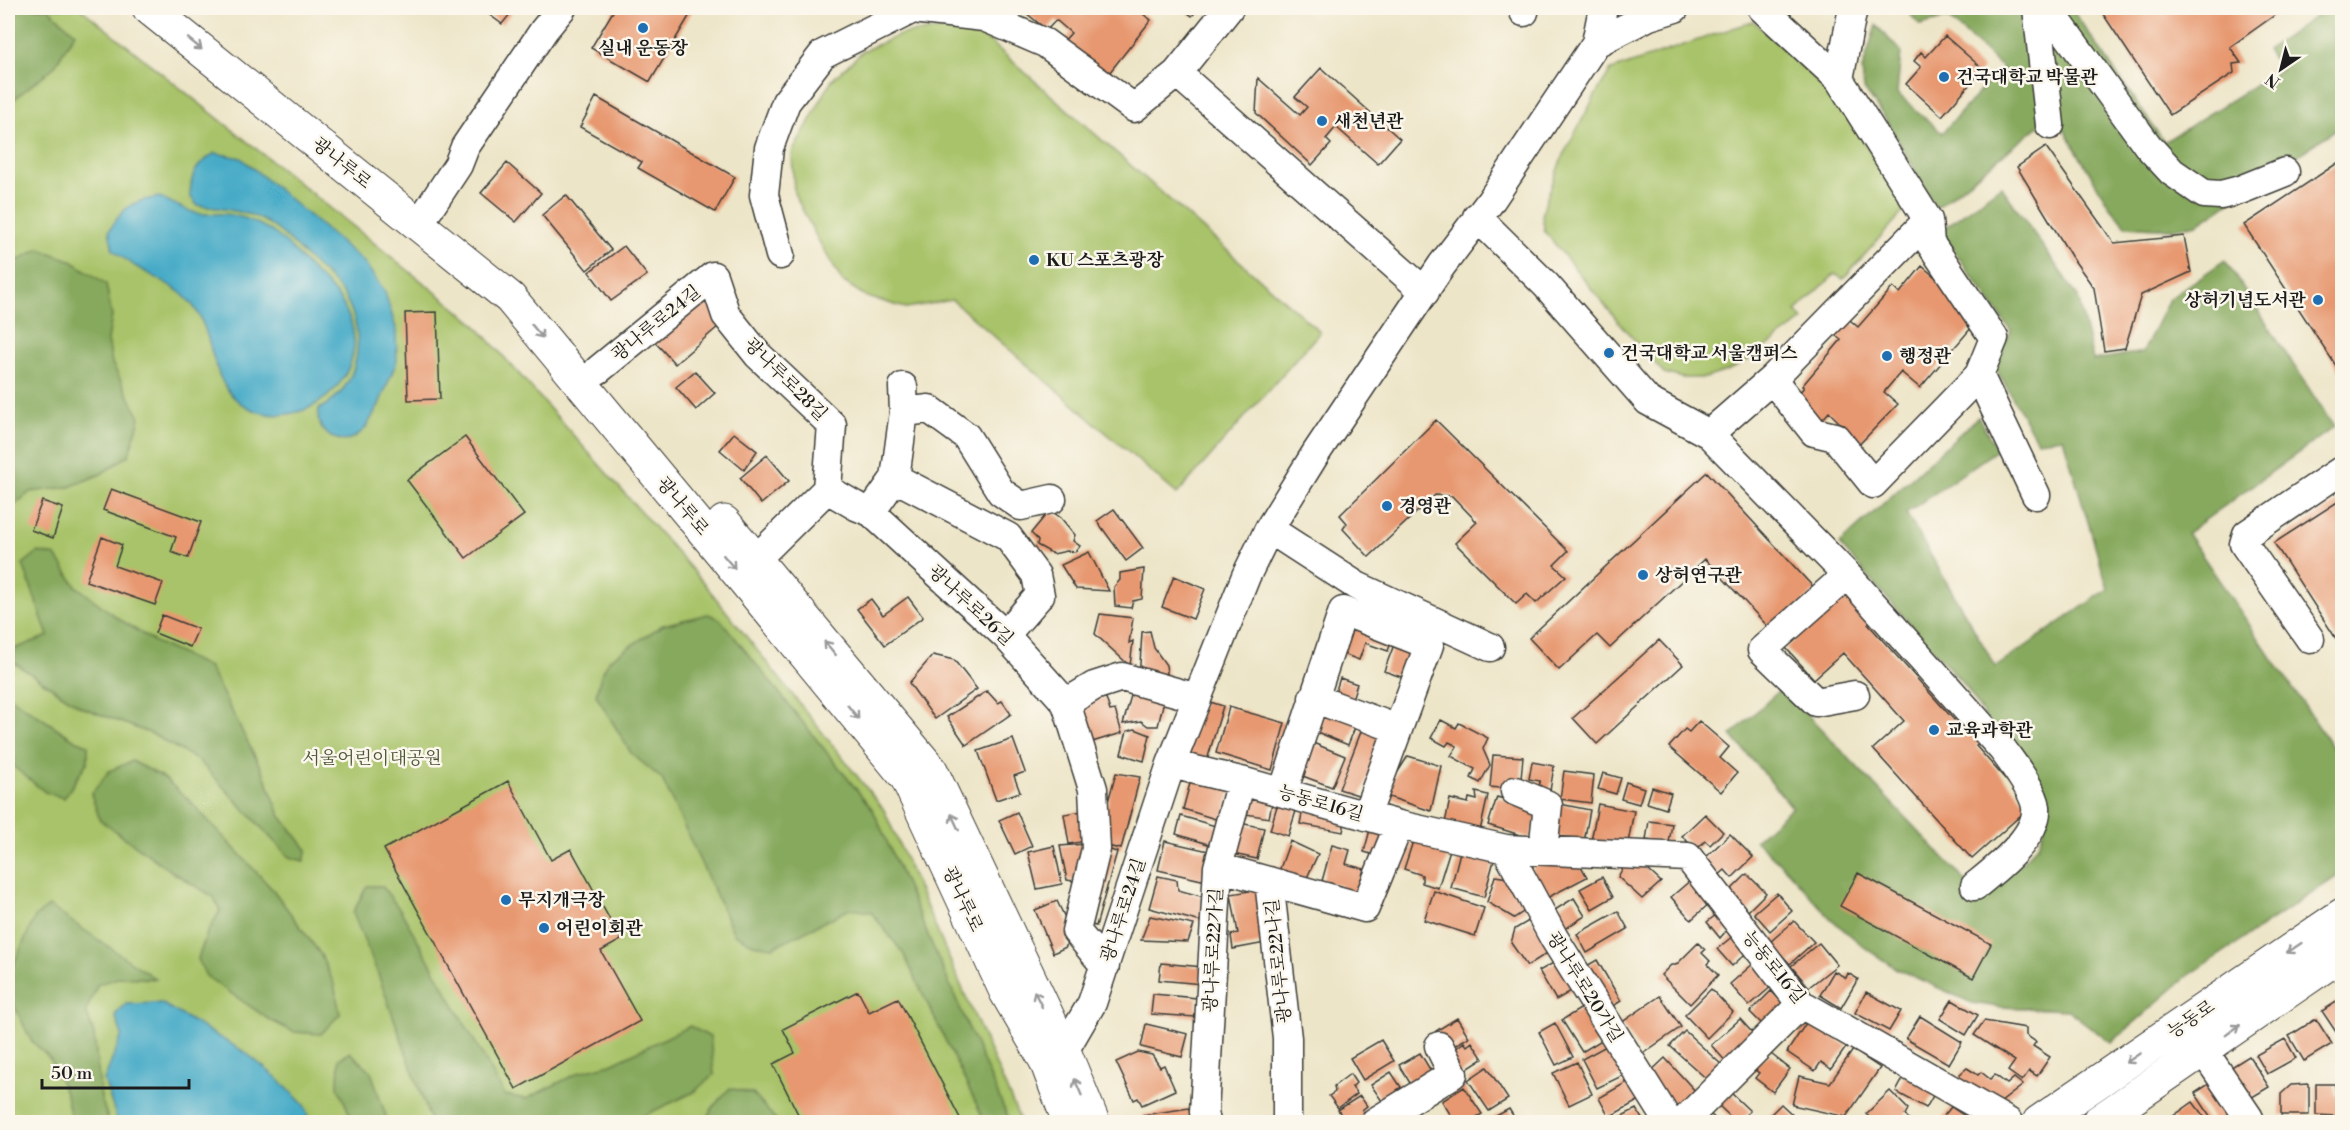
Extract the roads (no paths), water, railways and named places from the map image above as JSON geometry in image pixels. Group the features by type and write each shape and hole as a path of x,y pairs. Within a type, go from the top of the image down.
{"main road":[{"name":"광나루로","path":"149,8 424,217 531,291 598,370 931,770 1055,1056 1093,1122"},
{"name":"광나루로","path":"184,8 424,217 510,298 907,778 1006,992 1055,1056 1069,1122"},
{"name":"능동로","path":"2039,1122 2343,915"},
{"name":"능동로","path":"2098,1122 2343,954"}],"street":[{"path":"424,217 458,165 465,147 544,30 562,8"},
{"path":"780,255 764,195 769,148 786,102 823,54 912,8 984,16 1045,43 1134,108 1177,73 1229,8"},
{"path":"1596,43 1604,8"},
{"path":"1596,43 1649,16 1675,8"},
{"path":"1762,8 1839,79 1921,236 1994,338 1979,375 1873,484 1835,436 1814,432 1772,379"},
{"path":"1839,79 1853,8"},
{"path":"2037,8 2050,125"},
{"path":"2048,8 2148,146 2172,172 2204,194 2221,195 2285,172"},
{"name":"광나루로24길","path":"1055,1056 1092,1003 1171,764 1246,576 1269,529 1316,453 1425,292 1490,202 1596,43"},
{"path":"1177,73 1425,292"},
{"path":"1477,217 1546,285 1648,401 1709,434 1847,575 2004,750 2036,805 2035,818 2029,832 2009,857 1975,886"},
{"path":"1709,434 1772,379 1921,236"},
{"name":"광나루로24길","path":"598,370 713,276"},
{"name":"광나루로28길","path":"713,276 726,315 758,355 832,425 826,489"},
{"path":"1979,375 2036,495"},
{"path":"871,512 895,478 904,399 929,409 966,436 1001,492 1021,506 1052,499"},
{"path":"2310,639 2244,544 2247,534 2343,470"},
{"path":"895,478 1008,537 1036,574 1040,595 1005,635"},
{"path":"756,559 826,489"},
{"name":"광나루로26길","path":"826,489 871,512 1005,635 1066,704"},
{"path":"1008,537 1021,506"},
{"path":"1269,529 1357,586 1490,647"},
{"path":"1847,575 1762,650 1816,702 1855,695"},
{"path":"1283,792 1342,611 1429,645 1366,816"},
{"path":"1105,966 1076,931 1096,849 1093,789 1066,704 1094,686 1122,677 1197,698"},
{"path":"1314,698 1398,729"},
{"name":"능동로16길","path":"1171,764 1283,792 1399,825 1506,849 1688,857 1801,1004 2008,1122"},
{"name":"광나루로22가길","path":"1206,1122 1204,1112 1218,867 1241,781"},
{"path":"1515,791 1548,805 1543,850"},
{"name":"광나루로22나길","path":"1287,1122 1287,1038 1269,881 1365,908 1399,825"},
{"name":"광나루로20가길","path":"1506,849 1554,938 1669,1122"},
{"path":"1218,867 1269,881"},
{"path":"1683,1122 1801,1004"},
{"path":"1375,1122 1453,1074 1439,1046"},
{"name":"능동로","path":"2203,1050 2249,1118"}],"water":[{"path":"215,153 241,158 364,262 385,292 396,328 397,361 378,407 365,429 355,437 344,441 331,437 322,429 318,418 319,409 344,388 356,359 358,343 356,327 345,297 332,281 283,234 270,225 242,212 197,205 190,196 193,176 199,166"},
{"path":"160,197 197,213 232,215 253,221 266,228 286,243 343,303 351,322 354,344 350,364 341,382 327,397 309,408 290,414 269,414 249,408 226,388 207,334 194,307 174,288 135,266 113,250 109,231 124,210 142,200"},
{"path":"161,1003 245,1052 276,1077 304,1105 310,1122 118,1122 104,1080 122,1035 115,1015 126,1004"}],"place":[{"name":"실내 운동장","path":"643,28"},
{"name":"건국대학교 박물관","path":"1944,77"},
{"name":"새천년관","path":"1322,121"},
{"name":"KU 스포츠광장","path":"1034,260"},
{"name":"상허기념도서관","path":"2318,300"},
{"name":"건국대학교 서울캠퍼스","path":"1609,353"},
{"name":"행정관","path":"1887,356"},
{"name":"경영관","path":"1387,506"},
{"name":"상허연구관","path":"1643,575"},
{"name":"교육과학관","path":"1934,730"},
{"name":"무지개극장","path":"506,900"},
{"name":"어린이회관","path":"544,928"}],"park label":[{"name":"서울어린이대공원","path":"372,758"}]}
